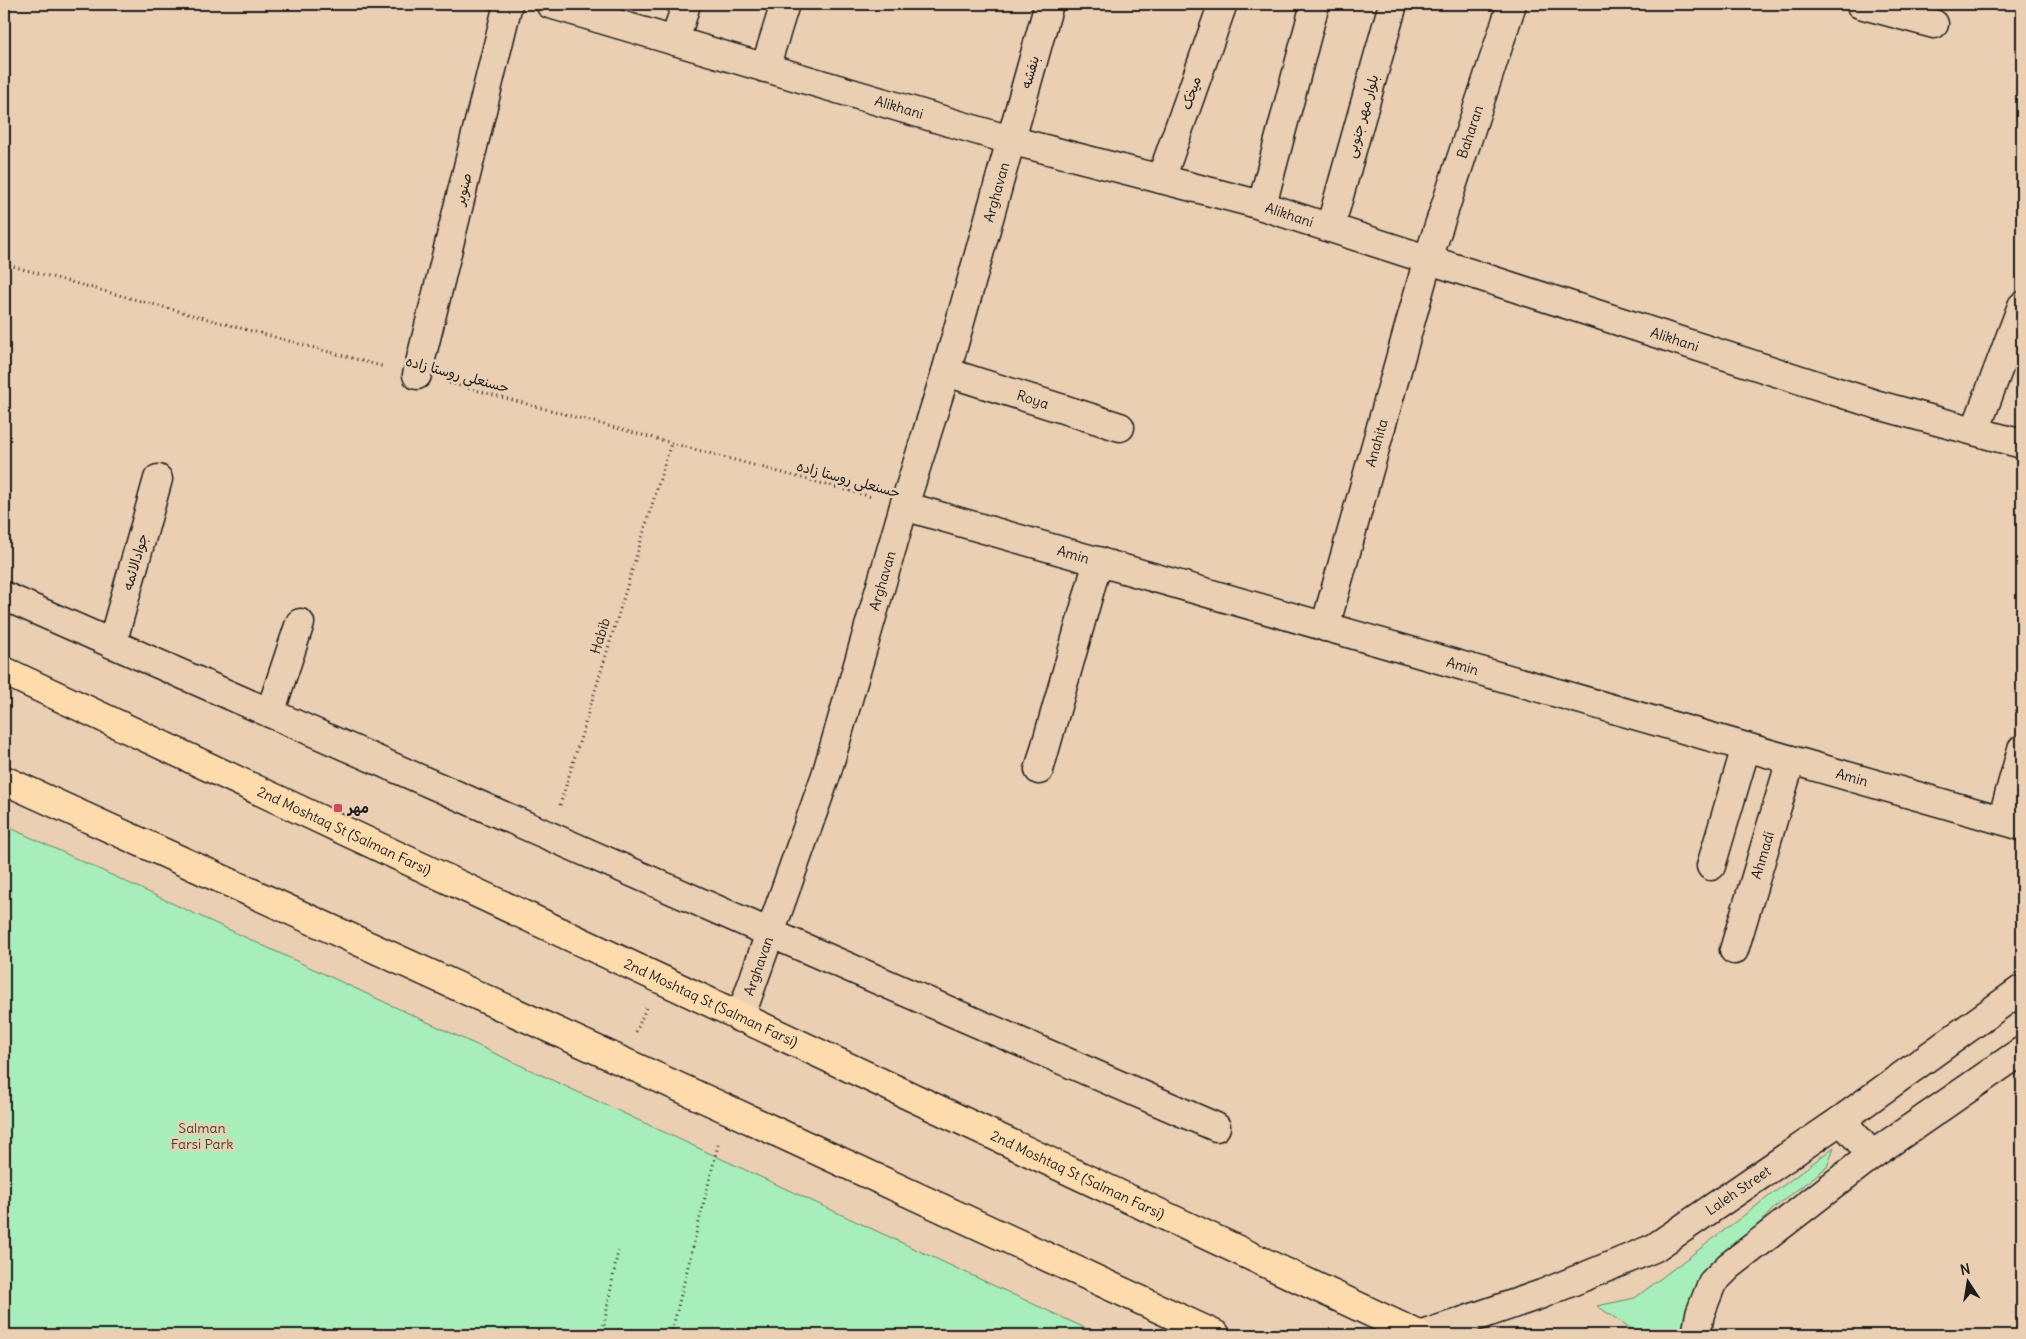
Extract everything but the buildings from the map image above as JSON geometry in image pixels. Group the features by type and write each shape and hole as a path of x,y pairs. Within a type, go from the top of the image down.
{"main road":[{"name":"2nd Moshtaq St (Salman Farsi)","path":"4,671 1419,1335"},
{"path":"4,780 727,1109 1216,1335"}],"street":[{"name":"صنوبر","path":"417,375 508,4"},
{"name":"Alikhani","path":"550,4 1010,140 1262,205 1878,405 2022,444"},
{"path":"675,41 686,4"},
{"path":"765,68 785,4"},
{"name":"بنفشه","path":"1010,140 1049,4"},
{"path":"1262,205 1315,4"},
{"name":"بلوار مهر جنوبی","path":"1330,228 1393,4"},
{"name":"Baharan","path":"1428,260 1512,4"},
{"path":"1860,4 1934,24"},
{"name":"میخک","path":"1161,179 1222,6"},
{"name":"Arghavan","path":"740,1018 826,775 904,506 946,372 1010,140"},
{"name":"Anahita","path":"1325,627 1428,260"},
{"path":"1975,431 2022,306"},
{"name":"Roya","path":"946,372 1120,426"},
{"name":"جوادالائمه","path":"112,644 158,479"},
{"name":"Amin","path":"904,506 2012,823"},
{"path":"1039,770 1098,561"},
{"path":"4,596 1216,1127"},
{"path":"270,713 300,623"},
{"path":"1711,866 1746,747"},
{"path":"2012,823 2022,749"},
{"name":"Ahmadi","path":"1734,950 1791,760"},
{"name":"Laleh Street","path":"1423,1335 1542,1294 1654,1248 1841,1120 2022,989"},
{"path":"1696,1335 1700,1314 1712,1283 1728,1266 1872,1155 2022,1051"},
{"path":"1841,1120 1872,1155"}],"path":[{"name":"حسنعلی روستا زاده","path":"4,264 904,506"},
{"name":"Habib","path":"551,836 671,443"},
{"path":"671,1335 727,1109"},
{"path":"602,1335 618,1251"}],"green space":[{"name":"Salman Farsi Park","path":"4,825 1100,1335 4,1335"},
{"path":"1834,1147 1827,1167 1776,1206 1705,1279 1691,1335 1641,1335 1597,1306 1635,1298"}],"place":[{"name":"مهر","path":"338,808"}]}
